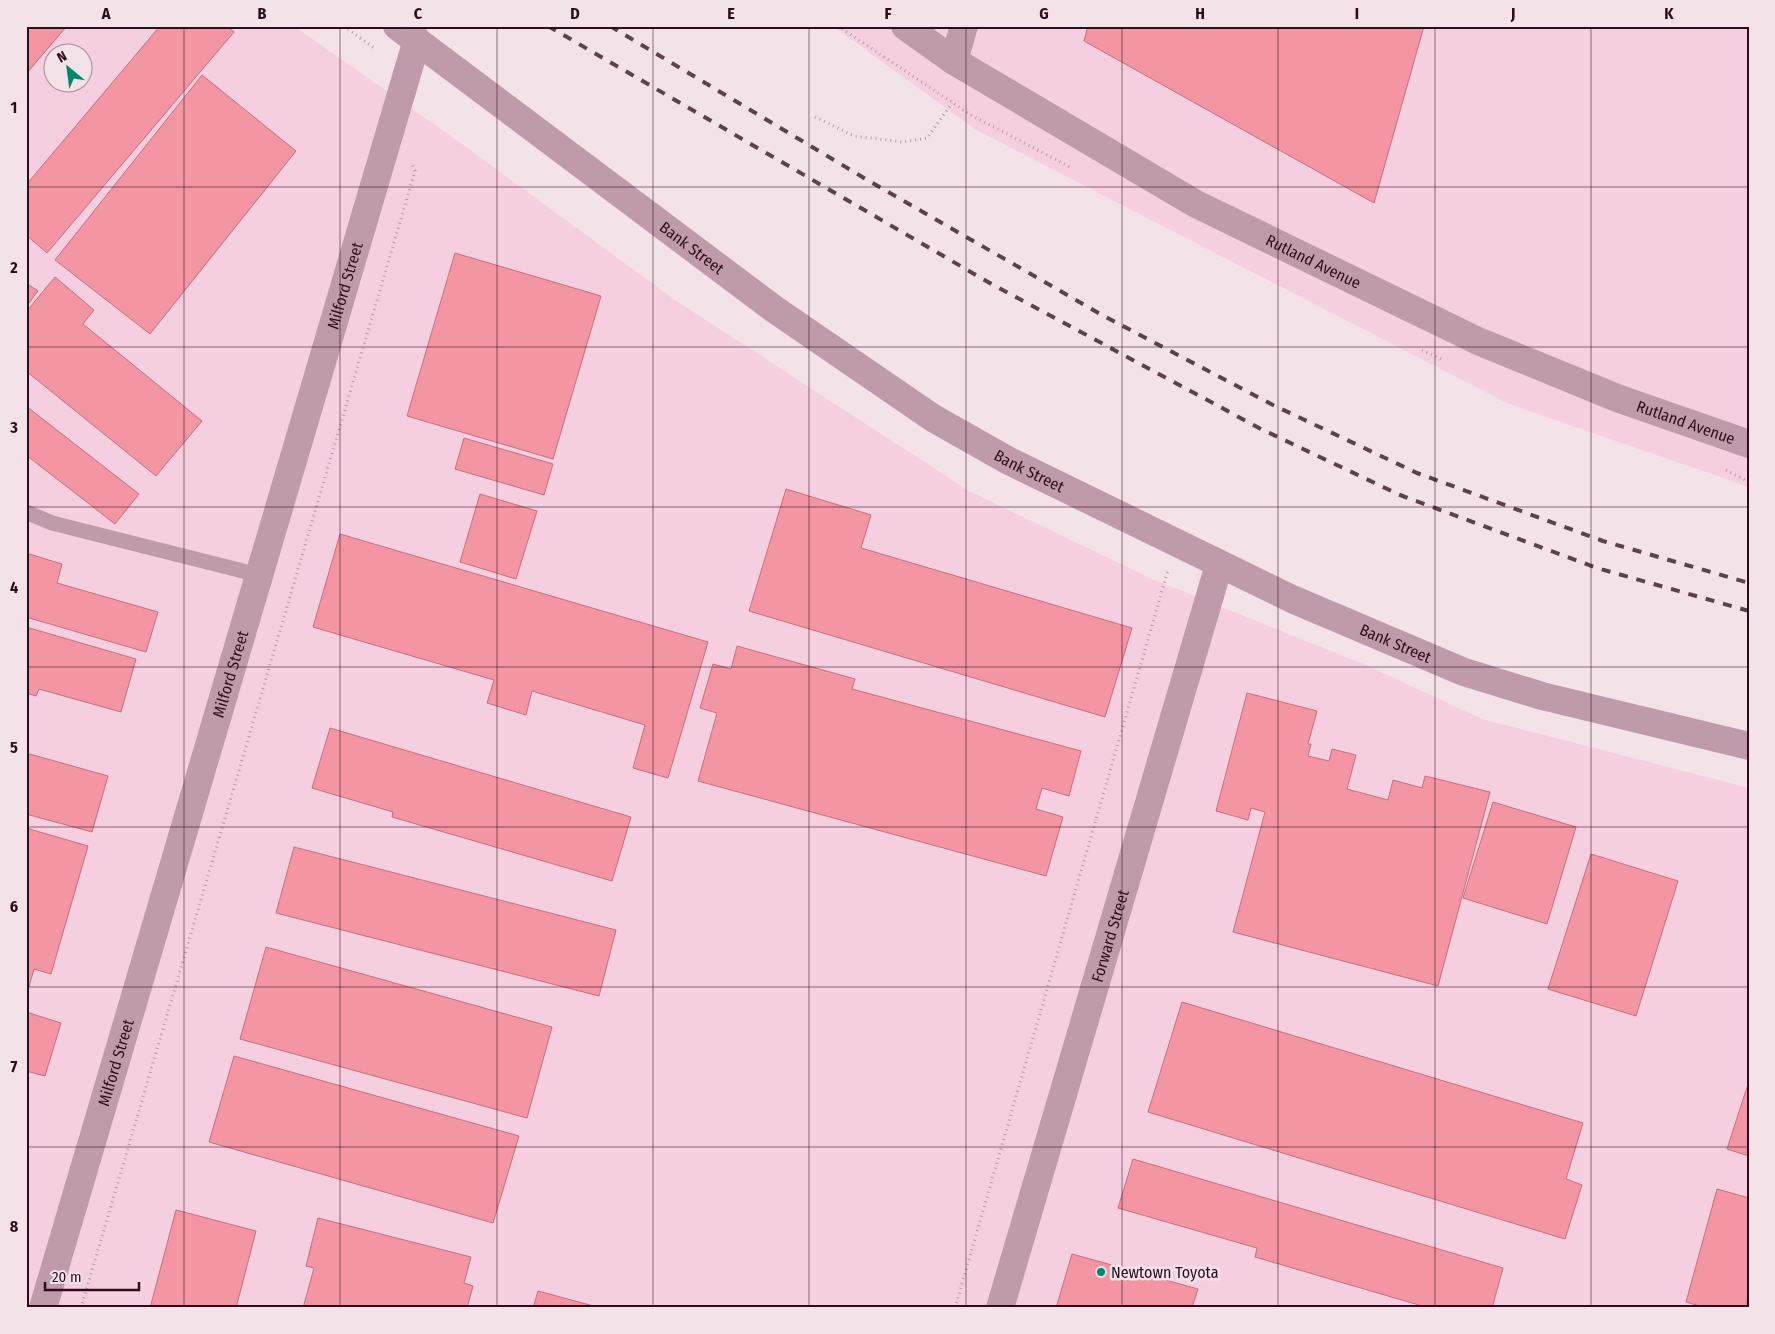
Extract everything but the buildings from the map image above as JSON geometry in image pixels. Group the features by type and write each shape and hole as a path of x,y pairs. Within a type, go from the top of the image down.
{"street":[{"name":"Rutland Avenue","path":"905,26 954,61 1196,204 1469,337 1617,398 1749,444"},
{"path":"954,61 964,26"},
{"name":"Milford Street","path":"43,1308 408,71 411,31"},
{"name":"Bank Street","path":"411,31 774,309 933,418 1009,461 1219,565 1382,639 1464,672 1542,696 1749,746"},
{"name":"Forward Street","path":"1000,1308 1219,565"}],"lane":[{"path":"26,512 52,523 259,575"}],"path":[{"path":"344,26 408,71"},
{"path":"814,117 854,136 903,142 927,138 952,103"},
{"path":"81,1308 409,190 414,171 411,161"},
{"path":"955,1308 1169,568 1160,564"}],"shaded area":[{"path":"26,26 294,26 462,144 675,300 969,491 1152,579 1368,666 1482,719 1749,788 1749,1308 26,1308"},
{"path":"833,26 1749,26 1749,487 1509,404 976,130"}],"railway":[{"path":"548,26 988,282 1261,429 1400,495 1597,568 1749,611"},
{"path":"610,26 869,181 1102,315 1273,405 1417,473 1603,541 1749,583"}],"place":[{"name":"Newtown Toyota","path":"1101,1272"}]}
